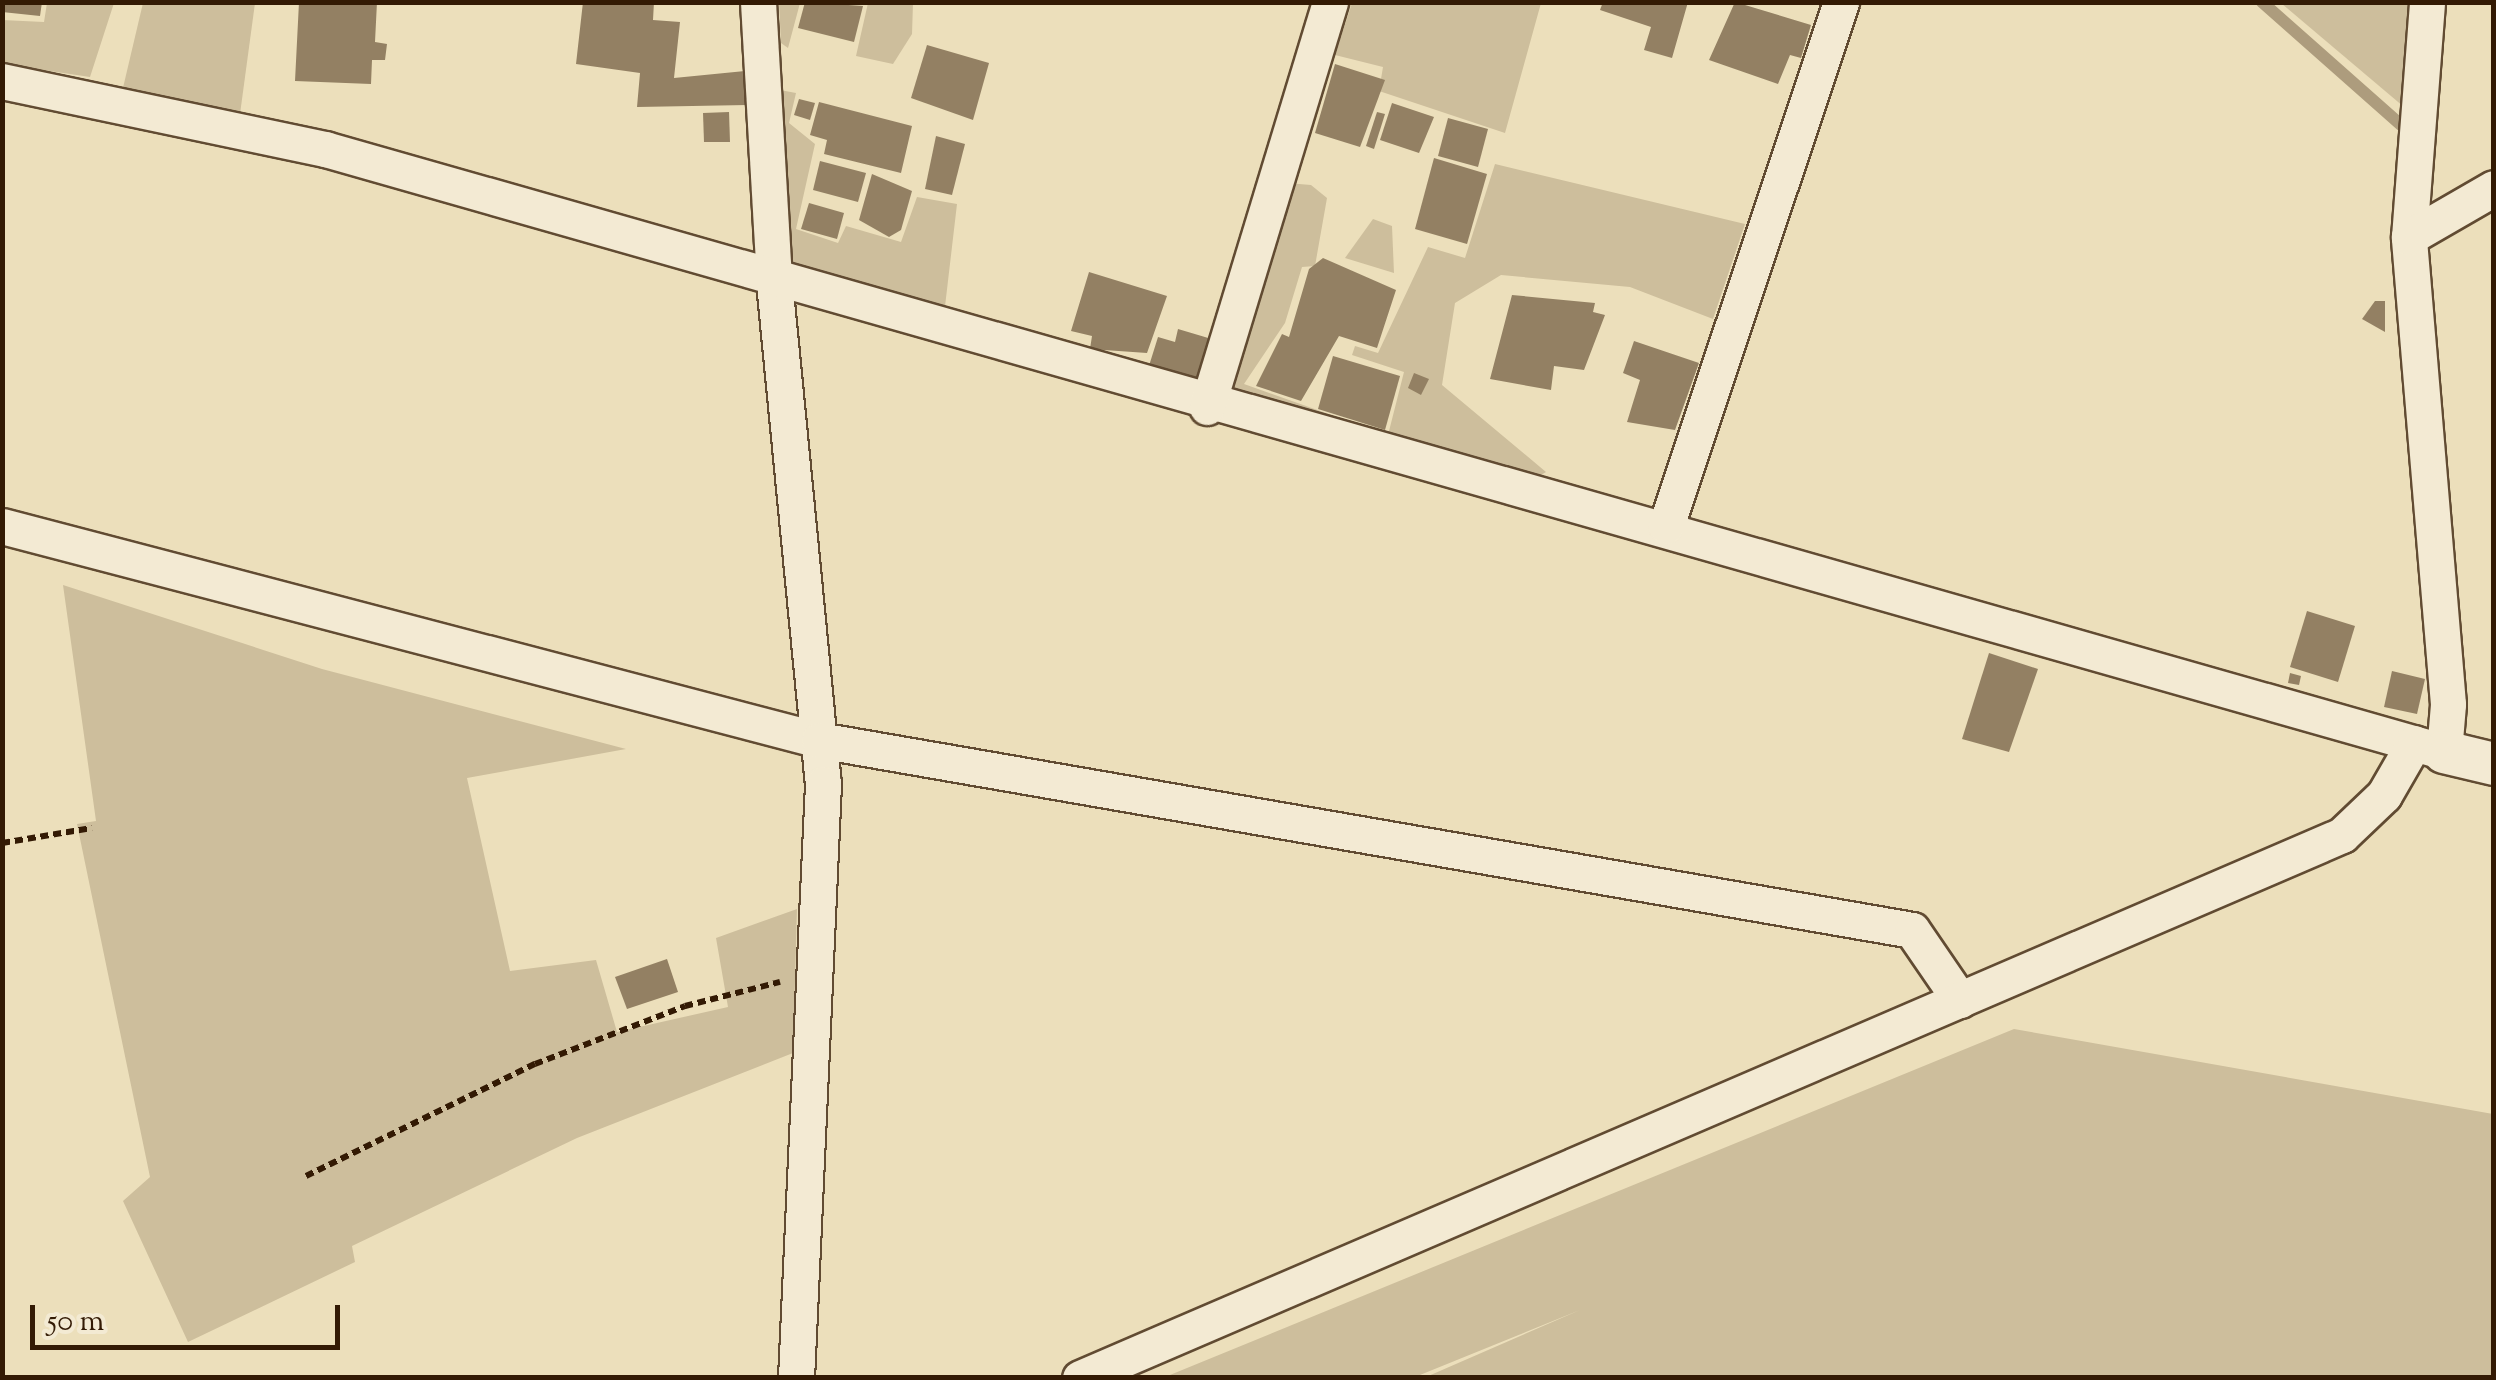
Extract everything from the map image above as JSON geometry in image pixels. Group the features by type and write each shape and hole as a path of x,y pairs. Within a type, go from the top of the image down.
{"street":[{"path":"758,2 774,282 819,740 814,981 796,1378"},
{"path":"1207,407 1330,2"},
{"path":"1666,526 1841,2"},
{"path":"1080,1378 2342,835 2384,795 2429,747 2448,704 2409,237 2427,2"},
{"path":"2,81 325,150 1207,407 1666,526 2494,764"},
{"path":"2409,237 2494,188"},
{"path":"2,526 819,740 1912,930 1960,1000"}],"path":[{"path":"2,842 92,828"},
{"path":"306,1176 600,1038 685,1006 814,981"}],"shaded area":[{"path":"47,3 114,3 90,77 3,64 2,20 44,22"},
{"path":"143,3 255,3 240,114 122,92"},
{"path":"779,3 800,3 788,48 781,43"},
{"path":"868,3 913,3 912,34 893,64 856,56"},
{"path":"1352,3 1541,3 1505,133 1379,91 1383,67 1335,55"},
{"path":"2281,3 2413,3 2404,107"},
{"path":"780,90 796,93 789,123 815,144 796,229 838,243 846,226 901,242 917,197 957,204 944,315 785,266"},
{"path":"1495,164 1745,224 1713,319 1630,287 1501,275 1455,303 1442,385 1546,472 1531,481 1226,396 1287,183 1311,185 1327,198 1315,266 1302,267 1285,323 1244,384 1388,435 1404,372 1352,355 1355,346 1378,353 1428,247 1465,258"},
{"path":"1373,219 1392,226 1394,273 1345,258"},
{"path":"63,585 322,669 626,749 467,778 510,971 596,960 617,1032 728,1007 716,938 797,909 793,1053 577,1138 352,1246 355,1262 188,1342 123,1201 150,1177 77,824 96,821"},
{"path":"2014,1029 2493,1114 2493,1377 1426,1377 1580,1310 1415,1377 1165,1377"}],"building":[{"path":"2,2 42,2 40,16 2,12"},
{"path":"299,2 377,2 375,42 387,44 385,60 372,60 371,84 295,81"},
{"path":"583,2 654,2 653,20 680,22 674,78 745,71 747,105 637,107 640,73 576,64"},
{"path":"805,2 863,6 854,42 798,28"},
{"path":"1603,2 1688,2 1672,58 1644,50 1651,27 1600,10"},
{"path":"1735,2 1811,25 1801,58 1790,55 1778,84 1709,60"},
{"path":"927,45 989,63 973,120 911,98"},
{"path":"1335,64 1385,80 1360,147 1315,133"},
{"path":"799,99 815,103 810,120 794,115"},
{"path":"819,102 912,126 901,173 824,154 827,140 810,135"},
{"path":"1392,103 1434,117 1419,153 1380,140"},
{"path":"729,112 730,142 704,142 703,113"},
{"path":"1377,112 1385,114 1374,149 1366,146"},
{"path":"1448,118 1488,129 1478,167 1438,156"},
{"path":"936,136 965,144 952,195 925,189"},
{"path":"1434,158 1487,174 1467,244 1415,229"},
{"path":"820,161 866,173 858,202 813,190"},
{"path":"872,174 912,191 901,230 889,237 859,220"},
{"path":"809,203 844,213 837,239 801,229"},
{"path":"1323,258 1396,290 1377,348 1339,336 1301,401 1256,386 1282,334 1289,337 1309,269"},
{"path":"1089,272 1167,296 1147,353 1090,349 1092,336 1071,331"},
{"path":"1512,295 1595,303 1593,312 1605,315 1584,370 1554,366 1551,390 1490,379"},
{"path":"2375,301 2385,301 2385,332 2362,319"},
{"path":"1178,329 1215,340 1202,385 1148,369 1158,337 1175,342"},
{"path":"1634,341 1699,363 1675,430 1627,422 1640,380 1623,373"},
{"path":"1333,356 1400,376 1385,430 1318,409"},
{"path":"1414,373 1429,379 1421,395 1408,388"},
{"path":"2307,611 2355,626 2338,682 2290,667"},
{"path":"1989,653 2038,669 2009,752 1962,739"},
{"path":"2392,671 2425,679 2417,714 2384,707"},
{"path":"2290,673 2301,676 2299,685 2288,683"},
{"path":"667,959 678,992 627,1009 615,977"}],"waterway":[{"path":"2262,2 2401,125"}]}
